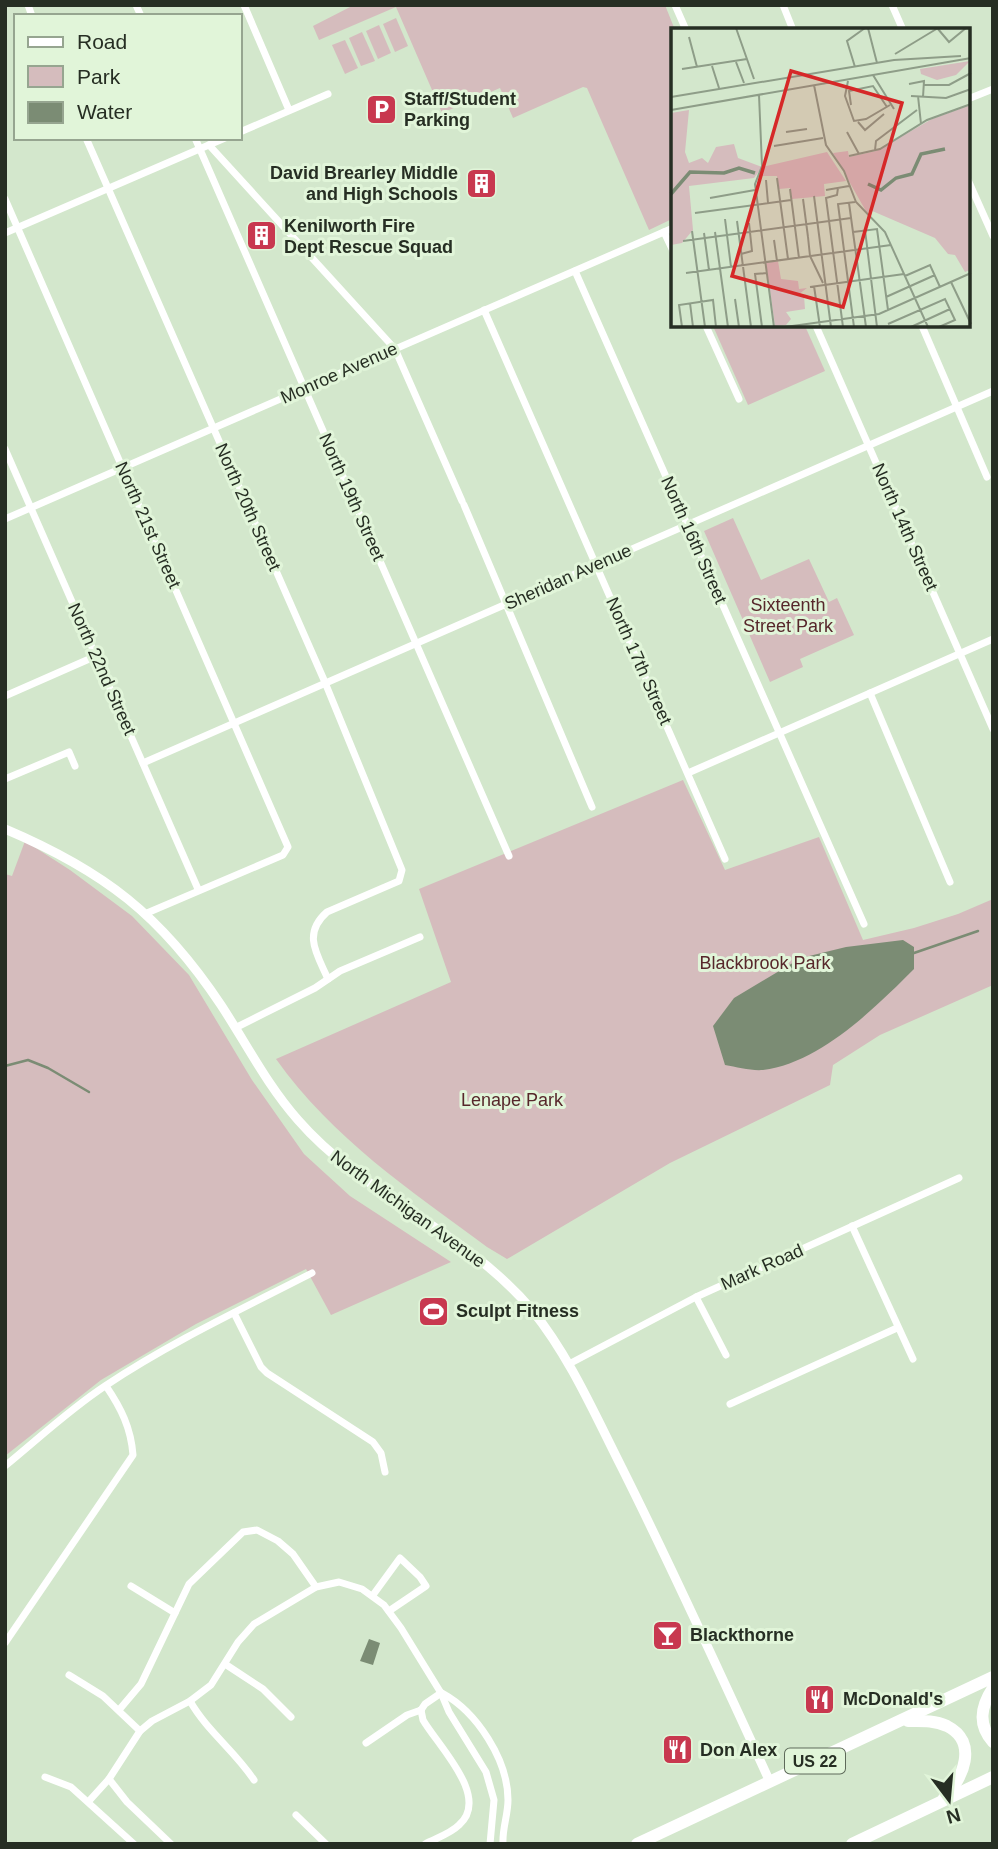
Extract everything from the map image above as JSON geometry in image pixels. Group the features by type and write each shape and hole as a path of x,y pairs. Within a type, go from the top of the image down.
{"highway":[{"name":"US 22","path":"637,1844 993,1677"},
{"path":"993,1688 983,1705 982,1717 983,1727 993,1742"},
{"path":"902,1721 941,1724 955,1731 961,1740 965,1766 953,1788 939,1803"},
{"path":"852,1844 993,1777"}],"street":[{"path":"244,5 289,110"},
{"path":"675,5 685,28"},
{"path":"783,5 792,28"},
{"path":"892,5 902,28"},
{"path":"970,98 993,89"},
{"path":"242,131 328,94"},
{"name":"North 20th Street","path":"87,140 325,683 402,870 399,881 327,912 319,919 313,929 313,942 328,979"},
{"name":"North 19th Street","path":"196,140 509,856"},
{"path":"5,233 220,140"},
{"path":"209,145 395,349 507,603 592,807"},
{"path":"970,184 993,236"},
{"name":"North 21st Street","path":"5,199 288,847 283,855 198,889"},
{"path":"970,205 978,201"},
{"name":"Monroe Avenue","path":"5,519 671,229"},
{"path":"664,232 671,247"},
{"name":"North 16th Street","path":"575,271 864,924"},
{"name":"North 17th Street","path":"484,310 725,859"},
{"path":"706,327 739,399"},
{"name":"North 14th Street","path":"816,327 993,729"},
{"path":"922,327 987,477"},
{"name":"Sheridan Avenue","path":"143,763 993,391"},
{"name":"North 22nd Street","path":"5,449 198,889"},
{"path":"688,773 993,639"},
{"path":"5,696 96,656"},
{"path":"870,693 950,882"},
{"path":"5,779 69,752 75,766"},
{"name":"North Michigan Avenue","path":"5,829 76,862 147,913 192,964 274,1090 316,1140 364,1180 480,1259 531,1310 569,1364 667,1558 770,1782"},
{"path":"147,913 198,889"},
{"path":"235,1028 340,971 420,937"},
{"name":"Mark Road","path":"569,1364 696,1297 959,1178"},
{"path":"852,1226 913,1359"},
{"path":"5,1466 73,1409 106,1386 191,1335 312,1273"},
{"path":"696,1297 726,1355"},
{"path":"234,1313 261,1367 373,1442 381,1453 385,1472"},
{"path":"730,1404 897,1328"},
{"path":"5,1643 133,1455 127,1422 106,1386"},
{"path":"119,1710 141,1685 189,1584 221,1555 237,1536 257,1530 278,1541 293,1554 316,1587"},
{"path":"373,1595 400,1558 410,1566 426,1586 389,1611"},
{"path":"89,1801 108,1779 140,1731 211,1685 238,1642 254,1624 316,1587 339,1583 352,1585 373,1595 389,1611 441,1693 449,1712 486,1772 494,1800 490,1844"},
{"path":"131,1586 175,1613"},
{"path":"225,1664 263,1689 291,1717"},
{"path":"69,1675 86,1684 119,1710 140,1731"},
{"path":"366,1743 407,1715 421,1710 441,1693"},
{"path":"441,1693 466,1710 496,1751 503,1766 509,1803 503,1827 503,1844"},
{"path":"190,1701 209,1730 233,1752 254,1780"},
{"path":"421,1710 423,1720 464,1781 470,1808 461,1824 425,1844"},
{"path":"46,1777 71,1787 134,1844"},
{"path":"108,1779 127,1802 171,1844"},
{"path":"296,1815 326,1844"}],"green space":[{"path":"354,5 665,5 674,28 671,28 671,219 649,230 587,88 583,87 513,118 500,88 442,113 396,7 319,40 313,26"},
{"path":"396,18 408,46 395,52 383,24"},
{"path":"379,25 391,53 378,59 366,31"},
{"path":"362,32 375,61 361,66 349,38"},
{"path":"345,40 358,68 345,74 332,45"},
{"path":"713,327 805,327 825,371 748,405"},
{"name":"Sixteenth Street Park","path":"733,518 761,580 809,559 829,602 837,598 854,635 800,659 803,667 770,682 704,531"},
{"path":"683,780 725,870 819,837 863,940 914,928 993,899 993,985 880,1035 833,1065 830,1085 670,1163 507,1259 374,1162 322,1114 276,1059 451,982 419,889"},
{"path":"25,841 132,916 189,975 252,1080 304,1154 350,1196 451,1262 331,1315 306,1269 196,1324 101,1380 5,1456 5,874 12,876"}],"water":[{"path":"903,940 914,947 914,969 845,1032 805,1057 784,1065 758,1070 725,1065 713,1026 734,998 801,958 846,947"},
{"path":"369,1639 380,1643 373,1665 360,1661"}],"waterway":[{"path":"914,953 978,931"},
{"path":"5,1066 28,1060 48,1068 89,1092"}],"place":[{"name":"Staff/Student Parking","path":"381,109"},
{"name":"David Brearley Middle and High Schools","path":"481,183"},
{"name":"Kenilworth Fire Dept Rescue Squad","path":"261,236"},
{"name":"Sculpt Fitness","path":"433,1311"},
{"name":"Blackthorne","path":"667,1635"},
{"name":"McDonald's","path":"820,1699"},
{"name":"Don Alex","path":"677,1750"}],"park label":[{"name":"Blackbrook Park","path":"765,963"},
{"name":"Lenape Park","path":"512,1100"}]}
